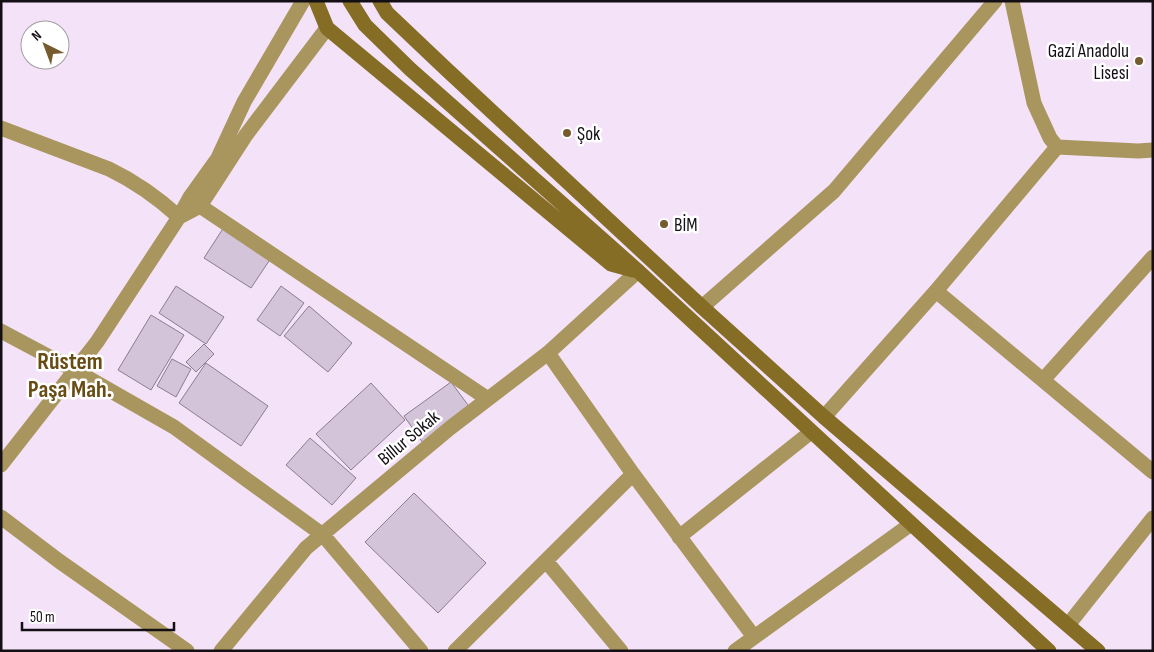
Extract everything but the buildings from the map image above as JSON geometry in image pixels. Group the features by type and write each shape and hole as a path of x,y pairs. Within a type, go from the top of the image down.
{"main road":[{"path":"316,1 327,28 611,264 638,271"},
{"path":"350,1 365,25 410,70 638,271 1049,651"},
{"path":"380,1 387,13 702,307 824,417 1098,651"}],"street":[{"path":"195,201 218,158 244,102 303,1"},
{"path":"702,307 834,191 995,1"},
{"path":"1012,1 1034,103 1050,138 1057,147 1138,152 1153,150"},
{"path":"1,465 97,342 179,217 195,201 327,28"},
{"path":"1,128 109,169 125,177 141,186 179,217"},
{"path":"824,417 936,291 1057,147"},
{"path":"195,201 488,399"},
{"path":"1043,380 1153,257"},
{"name":"Billur Sokak","path":"221,651 306,548 450,428 548,353 638,271"},
{"path":"936,291 1153,472"},
{"path":"1,331 174,427 323,535 421,651"},
{"path":"548,353 633,474 754,636"},
{"path":"679,537 811,432"},
{"path":"455,651 633,474"},
{"path":"1,517 59,561 187,651"},
{"path":"1068,625 1153,518"},
{"path":"735,651 911,524"},
{"path":"546,561 621,651"}],"place":[{"name":"Gazi Anadolu Lisesi","path":"1139,61"},
{"name":"Şok","path":"567,133"},
{"name":"BİM","path":"664,224"}],"district":[{"name":"Rüstem Paşa Mah.","path":"70,375"}]}
